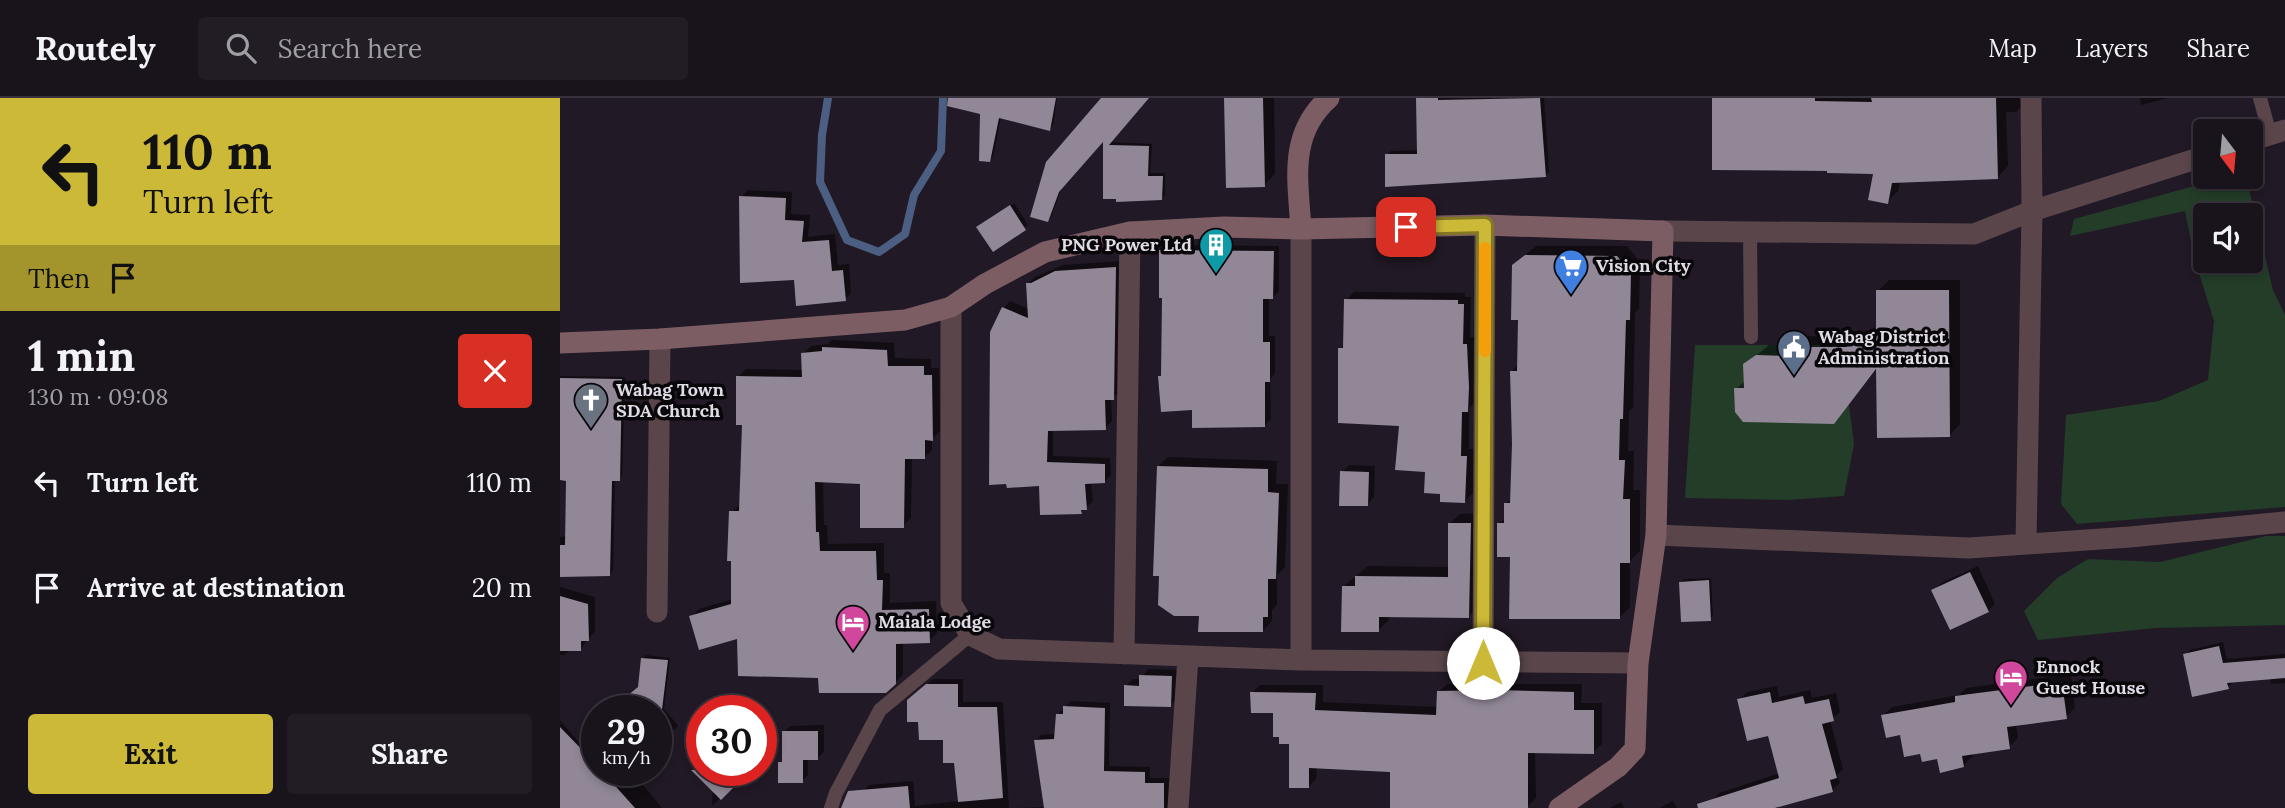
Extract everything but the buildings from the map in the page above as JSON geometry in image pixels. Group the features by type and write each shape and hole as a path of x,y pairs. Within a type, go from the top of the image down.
{"street":[{"path":"1301,660 1301,229 1297,153 1314,111 1329,98"},
{"path":"2026,544 2032,211 2031,98"},
{"path":"560,343 660,339 905,320 951,307 985,284 1045,251 1130,232 1224,227 1301,229 1485,225 1663,231 1974,234 2032,211 2193,160"},
{"path":"1483,663 1485,225"},
{"path":"1559,808 1618,767 1635,749 1638,663 1656,535 1663,231"},
{"path":"1124,654 1130,232"},
{"path":"951,307 951,603 970,635 999,649 1188,657 1638,663"},
{"path":"657,612 660,339"},
{"path":"1656,535 1969,548 2285,522"},
{"path":"1178,808 1188,657"}],"lane":[{"path":"2260,98 2269,135"},
{"path":"1750,231 1751,337"},
{"path":"831,808 836,793 880,710 970,635"}],"green space":[{"path":"2193,186 2193,189 2249,189 2252,203 2193,203 2193,252 2185,211 2070,236 2074,219"},
{"path":"2263,248 2273,290 2285,315 2285,507 2077,524 2061,504 2066,415 2159,401 2208,380 2214,321 2199,273 2263,273"},
{"path":"1695,345 1841,345 1854,444 1844,496 1788,500 1685,498"},
{"path":"2266,536 2285,536 2285,625 2156,628 2038,640 2024,611 2057,578 2088,559 2160,562"}],"waterway":[{"path":"828,98 822,135 820,182 847,240 879,252 905,234 914,195 941,151 943,98"}],"slow traffic":[{"path":"1485,248 1485,351"}],"place":[{"name":"PNG Power Ltd","path":"1216,275"},
{"name":"Vision City","path":"1571,296"},
{"name":"Wabag District Administration","path":"1794,377"},
{"name":"Wabag Town SDA Church","path":"591,430"},
{"name":"Maiala Lodge","path":"853,652"},
{"name":"Ennock Guest House","path":"2011,707"}],"route":[{"path":"1406,227 1485,225 1483,663"}]}
